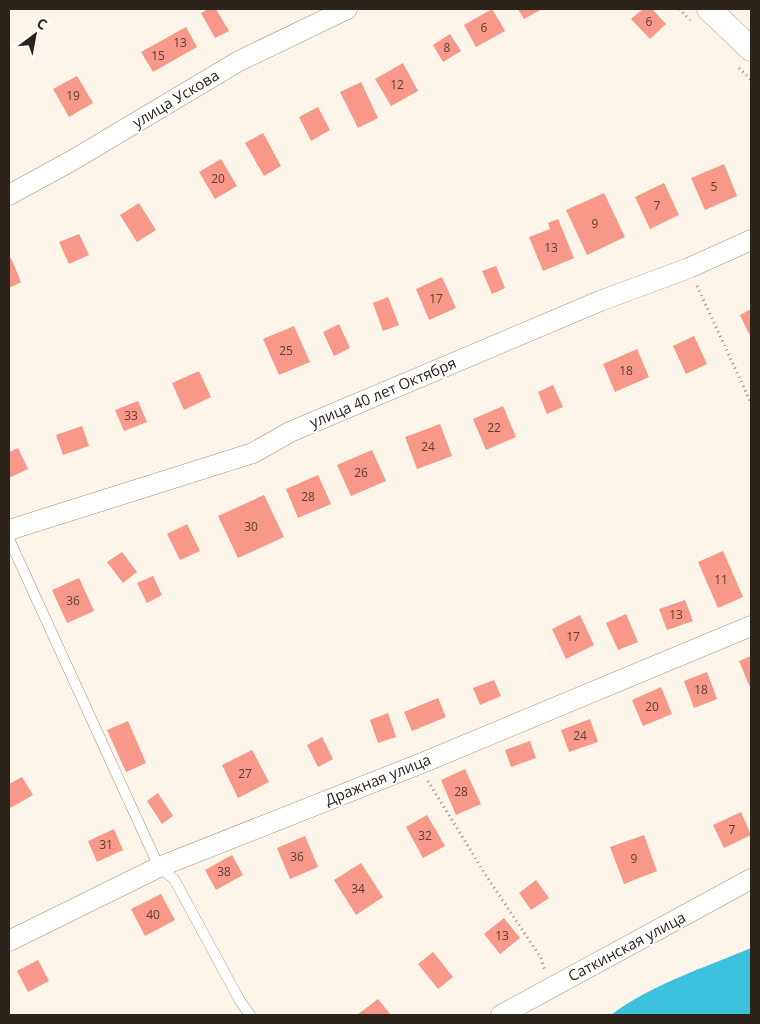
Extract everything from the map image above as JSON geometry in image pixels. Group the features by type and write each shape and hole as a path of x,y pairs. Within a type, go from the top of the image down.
{"street":[{"name":"улица Ускова","path":"9,195 73,160 239,61 347,9"},
{"path":"709,9 751,49"},
{"name":"улица 40 лет Октября","path":"9,530 253,453 290,432 600,301 689,268 751,240"},
{"name":"Дражная улица","path":"9,941 159,867 418,765 751,626"},
{"name":"Саткинская улица","path":"502,1015 751,879"}],"lane":[{"path":"9,538 159,867 174,880 250,1015"}],"path":[{"path":"689,268 751,403"},
{"path":"418,765 487,877 541,958 551,988"}],"water":[{"path":"751,948 751,1015 611,1015 661,985"}],"building":[{"path":"208,9 216,9 229,31 215,38 201,13"},
{"path":"492,9 505,31 476,47 464,25"},
{"path":"518,9 542,9 524,19"},
{"path":"643,9 652,9 666,24 650,39 631,19"},
{"path":"186,27 197,47 153,72 141,52"},
{"path":"450,34 461,51 443,62 433,45"},
{"path":"403,63 418,91 391,106 375,79"},
{"path":"77,76 93,103 69,117 53,89"},
{"path":"361,82 378,118 358,128 340,92"},
{"path":"318,107 330,130 311,141 299,117"},
{"path":"263,133 281,166 264,176 245,143"},
{"path":"221,159 237,186 215,199 199,172"},
{"path":"724,164 737,196 705,210 691,178"},
{"path":"664,183 679,215 650,229 635,197"},
{"path":"604,193 625,237 587,255 566,210"},
{"path":"139,203 156,230 137,242 120,215"},
{"path":"558,219 574,258 543,271 529,237 550,229 548,223"},
{"path":"79,234 89,255 69,264 59,242"},
{"path":"11,258 21,282 9,288 9,259"},
{"path":"496,266 505,288 492,294 482,271"},
{"path":"442,277 456,308 429,320 416,289"},
{"path":"388,297 399,325 383,331 373,303"},
{"path":"751,309 751,338 740,315"},
{"path":"339,324 350,348 334,356 323,332"},
{"path":"294,326 310,362 279,375 263,339"},
{"path":"694,336 707,364 686,374 673,346"},
{"path":"637,349 649,377 615,392 603,364"},
{"path":"199,371 211,397 184,410 172,383"},
{"path":"553,385 563,407 547,414 538,392"},
{"path":"138,401 147,422 124,431 115,410"},
{"path":"503,406 516,437 486,450 473,419"},
{"path":"440,424 452,456 417,469 405,437"},
{"path":"82,426 89,446 63,455 56,435"},
{"path":"18,448 28,469 9,478 9,452"},
{"path":"372,450 386,481 351,496 337,465"},
{"path":"318,475 331,504 298,518 286,489"},
{"path":"264,495 284,537 238,558 218,516"},
{"path":"187,524 200,551 180,560 167,534"},
{"path":"723,551 743,597 718,608 698,562"},
{"path":"122,552 137,572 123,583 107,562"},
{"path":"153,576 162,595 147,603 137,583"},
{"path":"79,578 94,611 67,623 52,590"},
{"path":"685,600 693,621 667,630 659,609"},
{"path":"626,614 638,642 618,650 606,623"},
{"path":"580,615 594,645 566,659 552,629"},
{"path":"751,656 751,690 739,661"},
{"path":"707,672 717,699 694,708 684,681"},
{"path":"494,680 501,696 480,705 473,688"},
{"path":"661,687 672,714 643,726 632,700"},
{"path":"438,698 446,717 412,731 404,712"},
{"path":"388,713 396,737 378,743 370,720"},
{"path":"590,719 598,742 569,752 561,730"},
{"path":"128,721 146,763 126,772 107,730"},
{"path":"322,737 333,759 318,767 307,745"},
{"path":"530,741 536,758 511,767 505,750"},
{"path":"252,750 269,782 238,798 222,765"},
{"path":"465,769 481,804 456,815 441,780"},
{"path":"22,777 33,795 10,808 9,784"},
{"path":"158,793 173,816 162,824 147,801"},
{"path":"741,812 751,835 724,848 713,825"},
{"path":"427,815 445,846 423,858 406,827"},
{"path":"114,829 123,850 97,862 88,841"},
{"path":"644,835 657,871 624,884 610,847"},
{"path":"305,836 318,867 290,879 277,848"},
{"path":"232,855 243,875 216,890 205,870"},
{"path":"361,863 383,897 356,915 334,880"},
{"path":"536,880 549,898 531,910 519,893"},
{"path":"161,894 175,920 145,936 131,909"},
{"path":"504,918 520,938 500,954 484,934"},
{"path":"433,952 453,977 438,989 418,964"},
{"path":"38,960 49,981 28,992 17,971"},
{"path":"378,999 391,1015 357,1015"}]}
